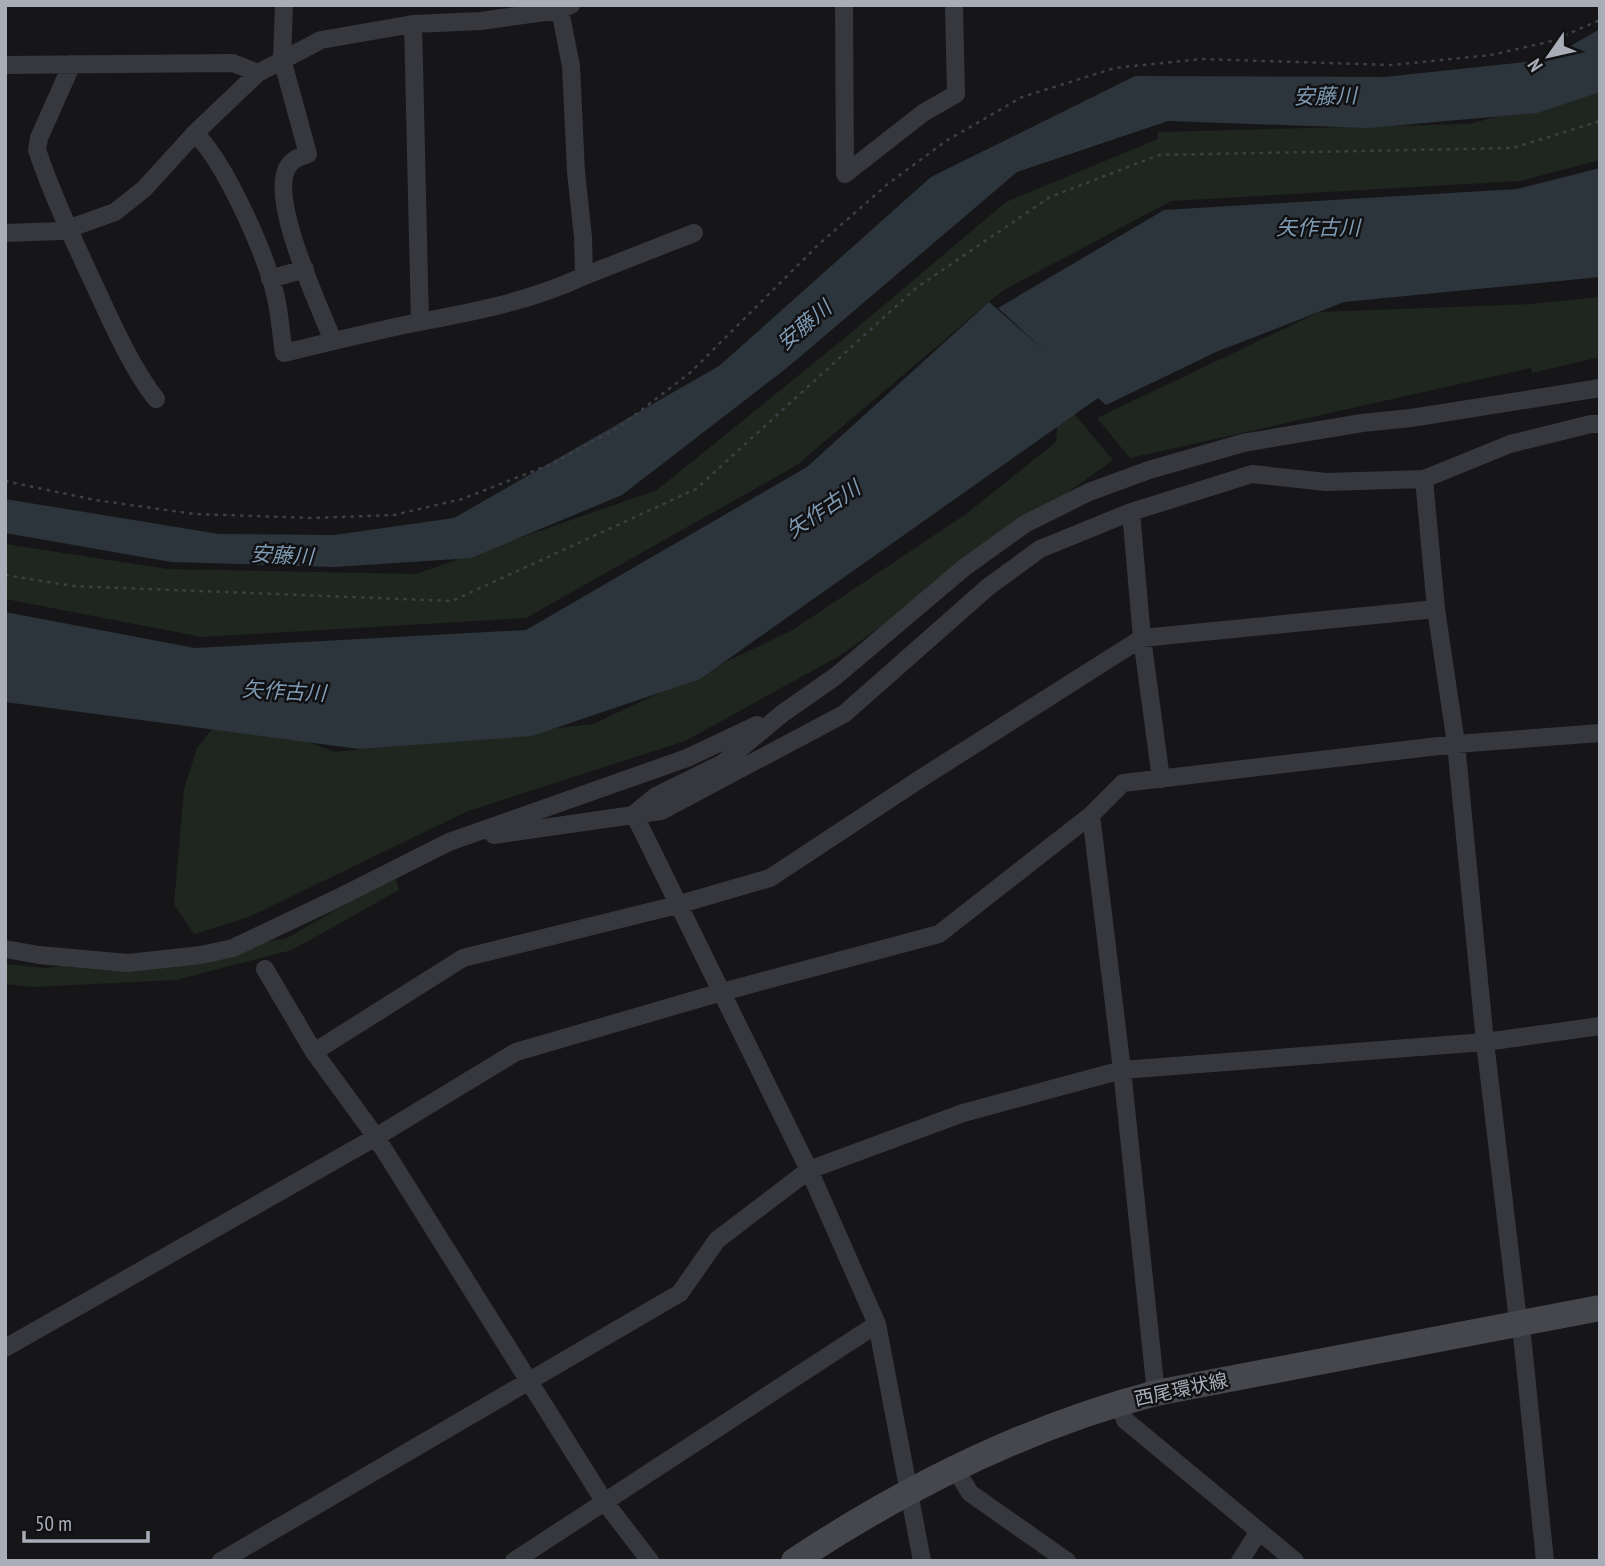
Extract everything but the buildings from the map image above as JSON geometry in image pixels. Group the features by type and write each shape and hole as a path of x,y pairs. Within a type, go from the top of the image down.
{"main road":[{"name":"西尾環状線","path":"794,1561 848,1525 954,1467 1024,1437 1118,1403 1156,1393 1600,1308"}],"street":[{"path":"284,5 282,59 308,154 288,166 282,187 292,236 333,341"},
{"path":"844,5 845,174 923,113 956,94 954,5"},
{"path":"5,233 69,229 116,212 144,189 195,133 258,73 321,40 413,24 481,21 563,7 571,66 584,276"},
{"path":"413,24 421,322"},
{"path":"5,65 233,63 258,73"},
{"path":"72,64 39,138 37,150 108,314 145,385 156,399"},
{"path":"195,133 203,141 233,190 270,279 284,352 514,301 694,233"},
{"path":"270,279 305,269"},
{"path":"634,814 656,796 723,762 783,713 836,676 965,567 1015,531 1088,492 1149,470 1243,443 1600,388"},
{"path":"449,842 661,811 845,714 988,587 1040,549 1131,512 1252,474 1326,482 1424,479 1510,444 1600,424"},
{"path":"1424,479 1436,609 1456,744 1485,1042 1545,1561"},
{"path":"1131,512 1142,638 1161,779"},
{"path":"314,1052 463,958 677,905 770,878 1142,638 1436,609"},
{"path":"5,949 39,955 128,963 233,948 337,900 449,842 687,758 783,713"},
{"path":"5,1348 376,1137 516,1052 722,992 939,934 1091,815 1123,783 1456,744 1600,733"},
{"path":"634,814 809,1170 877,1324 922,1561"},
{"path":"1091,815 1122,1070 1156,1393"},
{"path":"265,969 314,1052 376,1137 604,1501 650,1561"},
{"path":"221,1561 680,1293 717,1240 809,1170 963,1113 1122,1070 1485,1042 1600,1026"},
{"path":"514,1561 877,1324"},
{"path":"1118,1403 1125,1420 1295,1561"},
{"path":"954,1467 970,1493 1067,1561"},
{"path":"1240,1561 1259,1531"}],"path":[{"path":"5,481 95,500 195,514 313,518 394,515 462,499 550,465 618,428 691,372 818,245 889,183 946,141 1023,97 1115,68 1202,59 1392,65 1491,55 1552,41 1600,20"},
{"path":"5,575 73,586 452,601 696,489 916,288 1050,197 1159,155 1513,148 1600,121"}],"shaded area":[{"path":"1600,89 1600,160 1520,181 1171,201 1002,291 797,465 526,618 202,637 5,599 5,544 168,569 416,574 657,490 846,337 1006,202 1158,139 1158,132 1469,124"},
{"path":"1600,297 1600,357 1532,373 1531,368 1130,458 1097,418 1319,312 1530,304"},
{"path":"1060,397 1113,460 841,655 685,741 468,811 249,917 194,934 174,904 184,789 197,748 225,712 335,752 593,724 791,631 966,514 1056,442"},
{"path":"395,876 399,890 292,950 176,980 33,987 5,984 5,964 45,968 285,939"}],"water":[{"name":"安藤川","path":"1600,29 1600,92 1537,113 1368,128 1168,121 1017,172 788,367 622,495 471,558 335,567 171,562 5,533 5,499 219,534 334,535 454,518 719,366 931,177 1135,76 1384,77 1546,60"},
{"name":"矢作古川","path":"1600,168 1600,277 1344,302 1216,352 1106,405 1098,398 700,679 532,736 359,749 5,702 5,612 195,648 526,630 807,467 989,302 1045,351 998,308 1164,210 1517,189"}]}
